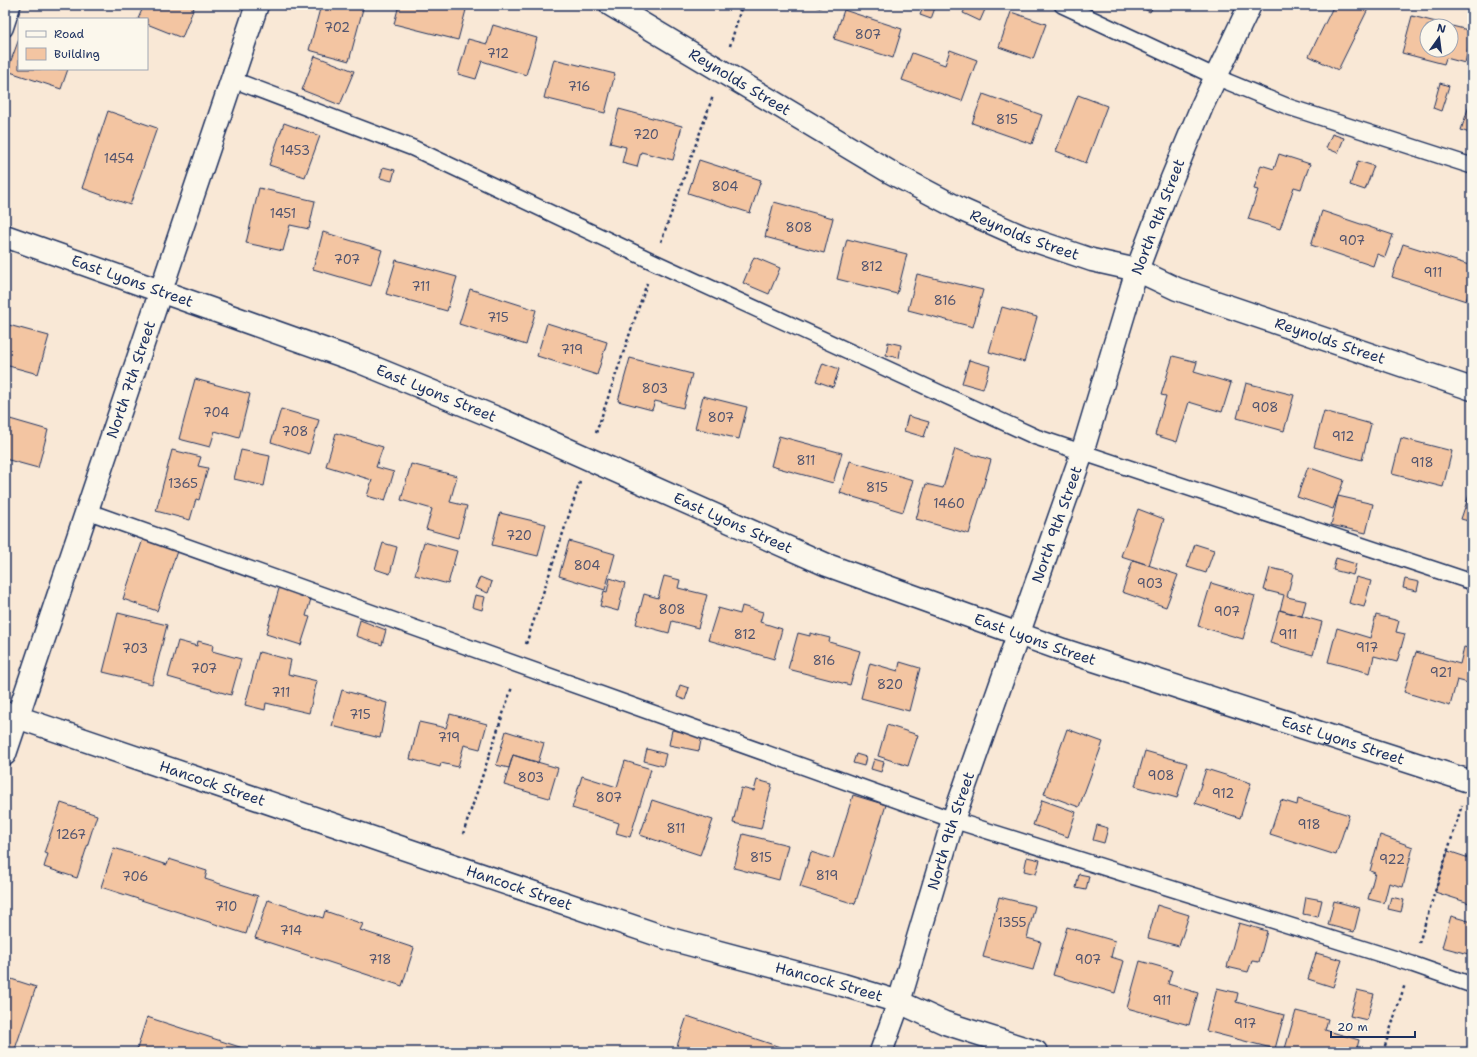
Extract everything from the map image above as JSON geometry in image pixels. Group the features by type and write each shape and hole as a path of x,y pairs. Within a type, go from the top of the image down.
{"street":[{"name":"North 7th Street","path":"5,754 11,715 87,511 162,292 231,79 257,5"},
{"name":"Reynolds Street","path":"611,5 890,172 960,209 1021,236 1079,256 1137,270 1177,289 1472,389"},
{"name":"North 9th Street","path":"881,1052 899,1002 953,820 1082,452 1137,270 1166,193 1216,77 1250,5"},
{"name":"East Lyons Street","path":"5,236 360,362 499,419 827,565 1070,652 1470,782"},
{"name":"Hancock Street","path":"11,715 670,939 843,985 899,1002 945,1023 1036,1052"}],"lane":[{"path":"5,29 13,5"},
{"path":"1062,5 1216,77 1289,107 1472,166"},
{"path":"231,79 413,148 654,262 1036,437 1472,582"},
{"path":"87,511 953,820 1412,964 1472,985"}],"path":[{"path":"463,834 587,458 654,262 722,71 742,5"},
{"path":"1383,1052 1470,782"}],"building":[{"path":"144,5 195,5 182,38 148,24 148,18 138,18"},
{"path":"321,5 364,5 349,61 309,50"},
{"path":"399,5 446,5 466,10 458,40 394,24"},
{"path":"811,5 821,5 820,8"},
{"path":"924,5 936,5 931,19 920,15"},
{"path":"967,5 987,5 980,21 963,13"},
{"path":"1136,5 1154,5 1150,12"},
{"path":"1334,5 1370,5 1338,70 1309,56"},
{"path":"844,10 902,29 893,58 834,39"},
{"path":"1011,12 1046,24 1033,59 999,47"},
{"path":"1412,16 1420,18 1419,57 1402,53"},
{"path":"493,25 537,38 526,75 482,61 476,79 458,74 468,39 487,44"},
{"path":"1459,28 1472,31 1465,63 1446,58 1459,58"},
{"path":"18,42 18,70 68,70 61,89 7,71"},
{"path":"950,50 977,60 962,101 902,80 912,53 945,65"},
{"path":"315,56 354,71 340,105 302,90"},
{"path":"1421,58 1446,58 1444,64"},
{"path":"554,59 615,74 605,113 544,98"},
{"path":"1440,83 1449,86 1441,111 1433,108"},
{"path":"983,94 1042,115 1032,144 972,123"},
{"path":"1078,95 1107,106 1086,163 1056,151"},
{"path":"1472,100 1472,134 1461,130"},
{"path":"619,109 682,126 673,160 641,152 637,167 622,163 626,147 610,143"},
{"path":"108,111 157,128 130,205 82,188"},
{"path":"284,123 320,136 305,177 269,165"},
{"path":"1332,134 1344,138 1338,153 1326,148"},
{"path":"1279,154 1310,164 1301,189 1294,187 1280,229 1248,219 1258,190 1254,189 1261,165 1274,169"},
{"path":"699,160 761,180 750,213 688,193"},
{"path":"1358,161 1374,166 1365,190 1350,185"},
{"path":"383,167 395,170 392,181 380,178"},
{"path":"259,188 315,201 309,229 290,225 283,251 246,243"},
{"path":"774,202 833,218 824,253 765,237"},
{"path":"1322,211 1393,235 1385,257 1377,254 1373,266 1311,245"},
{"path":"323,232 382,250 371,286 313,269"},
{"path":"847,239 907,254 897,294 837,279"},
{"path":"1403,244 1472,266 1472,282 1466,301 1392,277"},
{"path":"754,257 780,268 769,294 743,283"},
{"path":"396,260 457,277 447,311 386,294"},
{"path":"917,274 983,290 973,327 908,310"},
{"path":"470,289 536,310 526,345 459,324"},
{"path":"1002,307 1037,317 1024,362 989,352"},
{"path":"547,323 607,342 597,375 537,356"},
{"path":"5,324 49,336 38,374 5,365"},
{"path":"888,342 901,345 899,358 886,355"},
{"path":"1173,356 1197,362 1194,372 1231,383 1222,412 1189,402 1177,442 1155,435 1166,396 1161,395"},
{"path":"630,358 692,374 683,408 655,401 652,410 618,401"},
{"path":"969,360 990,366 983,389 962,383"},
{"path":"823,363 839,369 833,387 816,381"},
{"path":"195,379 250,394 239,438 215,431 210,447 179,439"},
{"path":"1246,383 1294,395 1284,431 1237,418"},
{"path":"703,396 747,407 739,439 695,428"},
{"path":"281,409 319,420 309,454 271,442"},
{"path":"1324,411 1371,424 1362,460 1314,447"},
{"path":"908,416 929,422 924,437 904,431"},
{"path":"10,419 48,430 38,468 5,459 5,438"},
{"path":"336,433 383,447 376,467 394,472 385,501 367,496 372,480 326,466"},
{"path":"779,436 842,453 833,483 771,466"},
{"path":"1401,438 1452,451 1443,487 1392,474"},
{"path":"955,449 991,460 969,534 916,519 926,484 943,488"},
{"path":"172,450 201,457 198,466 208,468 199,500 196,499 190,520 156,511"},
{"path":"241,450 270,456 264,486 234,479"},
{"path":"850,461 913,480 903,512 840,493"},
{"path":"411,464 457,476 450,502 467,506 458,538 426,529 432,509 401,500"},
{"path":"1308,467 1344,480 1333,509 1297,497"},
{"path":"1472,486 1472,522 1461,519"},
{"path":"1338,496 1373,504 1366,533 1331,525"},
{"path":"1138,509 1164,519 1149,565 1121,556"},
{"path":"500,513 546,524 538,556 492,545"},
{"path":"144,536 178,548 157,611 123,599"},
{"path":"569,541 615,554 605,590 559,576"},
{"path":"424,542 457,551 448,584 415,575"},
{"path":"383,543 397,547 390,574 375,569"},
{"path":"1195,544 1214,550 1206,573 1187,567"},
{"path":"1336,558 1356,564 1353,575 1333,570"},
{"path":"1133,560 1178,575 1166,607 1122,592"},
{"path":"1270,568 1293,573 1287,597 1306,601 1302,616 1280,610 1284,595 1264,590"},
{"path":"664,576 680,580 678,588 707,595 698,628 672,621 669,633 636,624 644,594 658,598"},
{"path":"480,577 492,582 488,593 475,588"},
{"path":"1356,577 1371,581 1364,607 1349,603"},
{"path":"610,578 625,583 618,611 600,606 604,591 607,592"},
{"path":"1405,579 1419,582 1417,591 1403,588"},
{"path":"1211,583 1255,596 1243,639 1198,626"},
{"path":"280,585 312,595 306,616 310,617 301,645 266,634"},
{"path":"475,595 485,597 482,610 472,607"},
{"path":"742,606 763,612 760,622 782,629 774,659 708,640 718,608 740,614"},
{"path":"1279,610 1322,622 1313,655 1270,643"},
{"path":"118,613 167,625 152,684 103,672"},
{"path":"1376,615 1399,621 1396,632 1405,634 1397,662 1374,656 1370,673 1328,662 1337,628 1370,638"},
{"path":"360,620 386,630 382,645 356,636"},
{"path":"798,633 810,636 810,633 830,638 829,642 860,651 850,685 788,669"},
{"path":"178,641 197,646 198,641 213,645 212,651 241,659 231,695 168,677"},
{"path":"1464,647 1472,649 1472,684 1457,680 1450,706 1404,692 1416,652 1460,664"},
{"path":"259,652 291,660 288,674 317,681 309,713 266,703 265,710 245,705"},
{"path":"900,662 920,668 909,711 861,698 870,663 898,671"},
{"path":"680,685 689,688 685,700 677,697"},
{"path":"342,690 387,703 380,738 332,726"},
{"path":"450,714 487,724 480,749 464,745 458,767 441,763 440,767 410,759 419,722 446,728"},
{"path":"887,725 918,735 908,766 878,756"},
{"path":"1067,729 1103,742 1079,807 1044,794"},
{"path":"672,730 702,735 699,751 669,745"},
{"path":"506,731 544,743 538,763 513,755 509,768 496,765"},
{"path":"647,749 666,754 663,766 644,761"},
{"path":"1145,751 1187,763 1177,798 1135,786"},
{"path":"856,754 866,757 864,766 853,763"},
{"path":"513,755 558,768 549,798 504,785"},
{"path":"874,759 884,762 881,772 871,769"},
{"path":"625,761 651,769 630,837 616,833 619,823 572,808 582,776 617,787"},
{"path":"1206,769 1251,783 1240,818 1195,803"},
{"path":"757,780 772,784 761,829 733,823 741,788 754,791"},
{"path":"853,795 886,805 855,904 800,887 811,852 833,859"},
{"path":"1298,799 1349,815 1336,855 1270,834 1281,800 1297,805"},
{"path":"652,800 713,820 700,855 640,835"},
{"path":"1042,800 1076,812 1068,837 1033,825"},
{"path":"61,803 97,815 77,878 44,867 48,854 44,853"},
{"path":"1097,825 1108,828 1104,843 1093,840"},
{"path":"743,834 788,845 779,880 734,868"},
{"path":"1380,835 1413,847 1403,887 1389,883 1384,903 1368,899 1375,873 1370,871"},
{"path":"114,848 167,865 169,859 207,871 205,879 258,896 246,934 101,887"},
{"path":"1448,851 1472,859 1472,904 1435,892"},
{"path":"1027,857 1040,860 1036,874 1024,871"},
{"path":"1079,874 1089,876 1086,890 1076,888"},
{"path":"999,897 1035,906 1027,938 1041,942 1033,970 983,957"},
{"path":"1306,897 1322,900 1318,917 1303,914"},
{"path":"1391,897 1404,900 1401,912 1388,909"},
{"path":"268,900 323,918 325,911 363,924 360,930 414,948 402,986 255,938"},
{"path":"1334,901 1360,908 1354,932 1328,925"},
{"path":"1157,905 1189,915 1179,946 1148,938"},
{"path":"1451,916 1472,922 1472,955 1442,947"},
{"path":"1239,923 1267,931 1259,962 1252,961 1248,972 1227,967"},
{"path":"1067,927 1115,941 1111,957 1124,961 1115,993 1053,975"},
{"path":"1316,953 1342,960 1333,987 1308,979"},
{"path":"1140,961 1172,970 1168,984 1198,993 1189,1025 1127,1008"},
{"path":"5,977 36,987 14,1052 5,1052"},
{"path":"1217,988 1238,993 1236,1002 1284,1015 1275,1049 1206,1031"},
{"path":"1357,990 1374,994 1367,1020 1350,1016"},
{"path":"1296,1011 1328,1019 1325,1030 1359,1040 1356,1052 1284,1052"},
{"path":"687,1016 789,1050 788,1052 675,1052"},
{"path":"147,1017 255,1052 136,1052"},
{"path":"1399,1048 1416,1052 1398,1052"}]}
